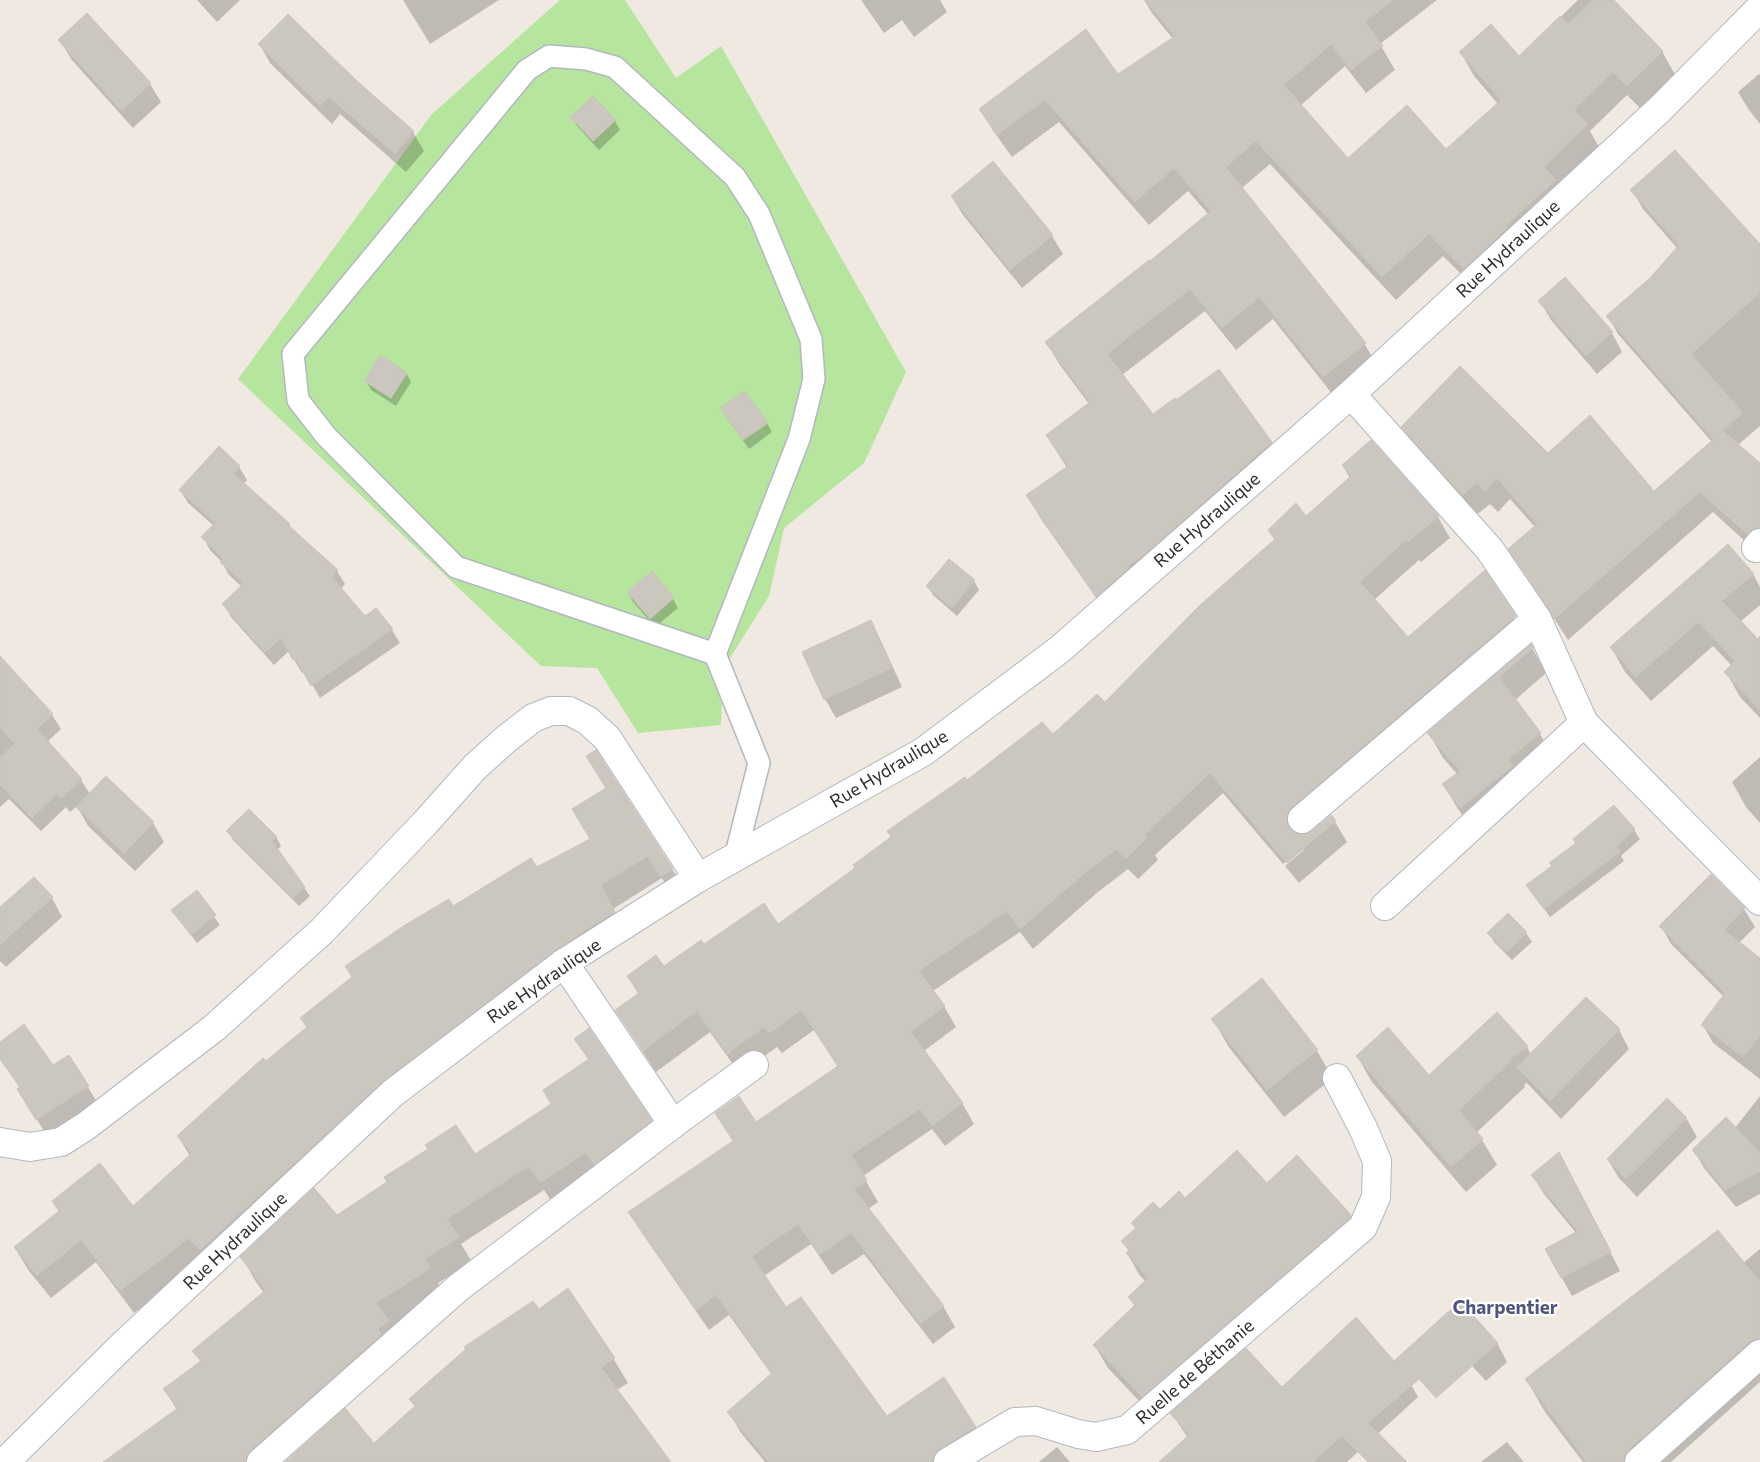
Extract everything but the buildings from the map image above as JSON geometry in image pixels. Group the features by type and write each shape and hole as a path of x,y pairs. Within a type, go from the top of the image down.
{"street":[{"name":"Rue Hydraulique","path":"5,1462 125,1343 393,1093 564,963 698,878 924,752 1059,650 1351,394 1660,109 1760,8"},
{"path":"1351,394 1490,550 1537,619 1570,696 1584,723 1760,900"},
{"path":"1302,819 1537,619"},
{"path":"0,1142 30,1147 61,1142 86,1126 214,1028 322,931 425,823 475,767 533,718 551,711 569,711 587,720 607,738 698,878"},
{"path":"1385,906 1584,723"},
{"path":"564,963 674,1124"},
{"path":"260,1462 458,1288 754,1065"},
{"name":"Ruelle de Béthanie","path":"948,1462 1015,1422 1036,1421 1078,1434 1096,1437 1127,1430 1364,1227 1376,1197 1377,1160 1337,1078"},
{"path":"1639,1462 1760,1354"}],"lane":[{"path":"715,654 456,567 326,436 298,400 293,354 527,70 549,56 586,59 615,67 735,177 759,214 811,339 814,379 799,439 715,654 759,763 735,858"}],"green space":[{"path":"560,0 625,0 676,78 721,46 906,372 864,463 784,528 769,596 723,669 721,725 638,733 597,668 541,666 238,379 432,114"}],"district":[{"name":"Charpentier","path":"1505,1307"}]}
